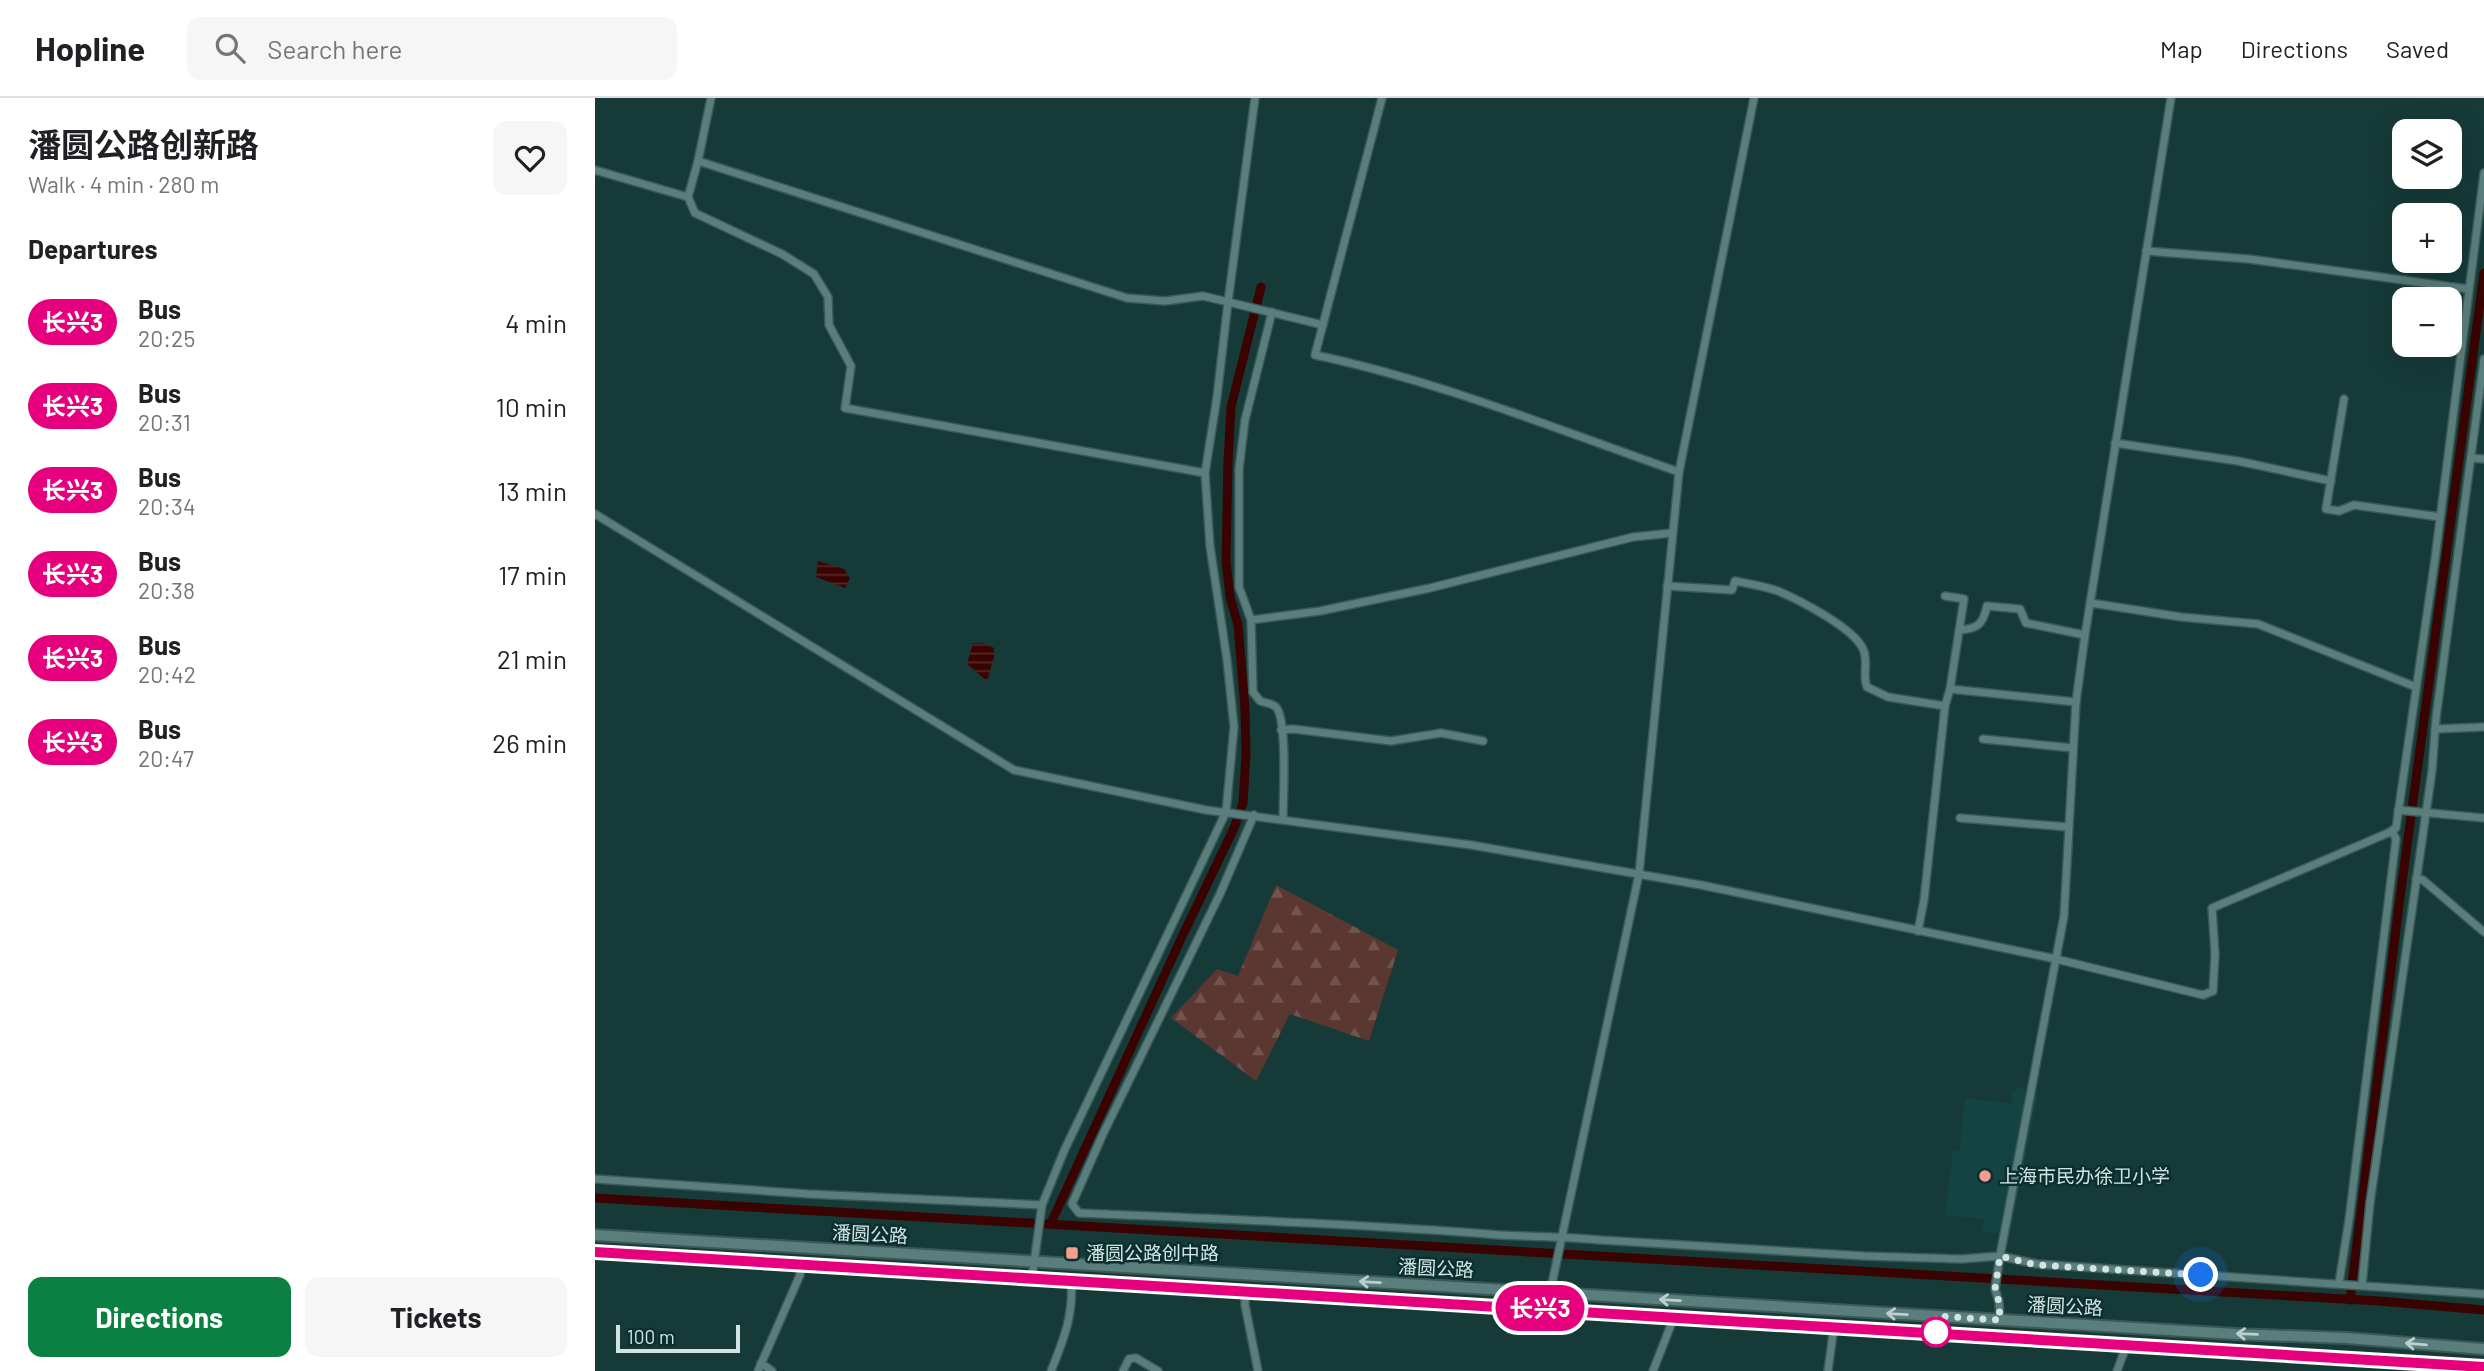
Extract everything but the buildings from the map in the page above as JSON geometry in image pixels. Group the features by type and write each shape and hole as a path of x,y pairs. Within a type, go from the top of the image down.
{"main road":[{"name":"潘圆公路","path":"595,1235 2235,1334 2315,1336 2484,1349"},
{"name":"潘圆公路","path":"595,1252 2315,1355 2481,1368"}],"street":[{"path":"711,98 688,197 695,213 782,254 814,274 828,297 829,325 851,366 845,408 1205,473"},
{"path":"1032,1277 1042,1205 1064,1151 1228,812 1234,727 1210,546 1205,473 1255,98"},
{"path":"1383,98 1315,355 1366,366 1432,386 1679,472"},
{"path":"1550,1293 1639,874 1679,472 1754,98"},
{"path":"2000,1320 1995,1289 2064,916 2076,702 2085,635 2171,98"},
{"path":"698,161 1127,298 1165,301 1203,296 1322,324"},
{"path":"595,170 688,197"},
{"path":"595,514 1014,770 1206,810 1471,845 1701,885 2056,959 2209,995 2213,991 2214,966 2212,908 2396,828 2401,810 2484,173"},
{"path":"2146,251 2249,259 2468,289"},
{"path":"1272,312 1245,420 1239,470 1239,586 1251,620 1254,692 1260,701 1277,708 1282,730 1283,819"},
{"path":"2360,1285 2484,359"},
{"path":"2344,399 2326,509 2339,510 2354,505 2440,516"},
{"path":"2115,443 2238,461 2331,481"},
{"path":"2471,458 2484,459"},
{"path":"1251,620 1320,611 1406,593 1633,537 1672,533"},
{"path":"1667,586 1732,590 1735,581 1776,591 1823,615 1858,641 1866,660 1864,678 1867,687 1888,697 1945,706"},
{"path":"1918,931 1924,900 1945,706 1964,599 1945,596"},
{"path":"2091,603 2181,617 2258,624 2416,687"},
{"path":"1959,631 1978,627 1984,622 1987,606 2020,609 2026,623 2085,635"},
{"path":"1950,689 2076,702"},
{"path":"2435,729 2484,727"},
{"path":"1282,730 1391,740 1441,733 1483,741"},
{"path":"1983,739 2073,748"},
{"path":"2401,810 2484,818"},
{"path":"1252,815 1220,894 1103,1134 1072,1204 1079,1213 1364,1226 1865,1256 2000,1259 2037,1265 2484,1294"},
{"path":"1960,818 2068,827"},
{"path":"2341,1283 2396,839 2392,831"},
{"path":"2416,879 2423,880 2484,932"},
{"path":"595,1180 1042,1205"},
{"path":"772,1371 759,1367 800,1275 801,1264"},
{"path":"1051,1371 1073,1302 1071,1279"},
{"path":"1245,1290 1244,1305 1258,1371"},
{"path":"1653,1371 1674,1317"},
{"path":"1828,1371 1834,1326"},
{"path":"2117,1371 2127,1344"},
{"path":"1123,1371 1129,1359 1136,1358 1158,1371"}],"shaded area":[{"path":"818,561 844,569 850,578 845,588 816,577"},
{"path":"973,643 983,643 994,648 987,681 967,664"},
{"name":"上海市民办徐卫小学","path":"2019,1087 2038,1095 2010,1234 1981,1231 1985,1219 1945,1215 1953,1151 1960,1150 1965,1098 2013,1104 2011,1094"}],"green space":[{"path":"1276,885 1398,950 1369,1041 1290,1014 1256,1081 1171,1018 1217,969 1238,976"}],"waterway":[{"path":"2350,1300 2398,913 2484,273"},
{"path":"1051,1223 1234,828 1243,803 1245,709 1238,625 1230,597 1226,561 1228,462 1231,407 1261,287"},
{"path":"595,1198 2379,1301 2484,1310"}],"bus line":[{"name":"长兴3","path":"595,1252 2458,1363 2484,1367"}],"place":[{"name":"上海市民办徐卫小学","path":"1985,1176"},
{"name":"潘圆公路创中路","path":"1072,1253"}],"route":[{"path":"1936,1332 1936,1316 2000,1320 1995,1289 2000,1256 2037,1265 2201,1275"}]}
